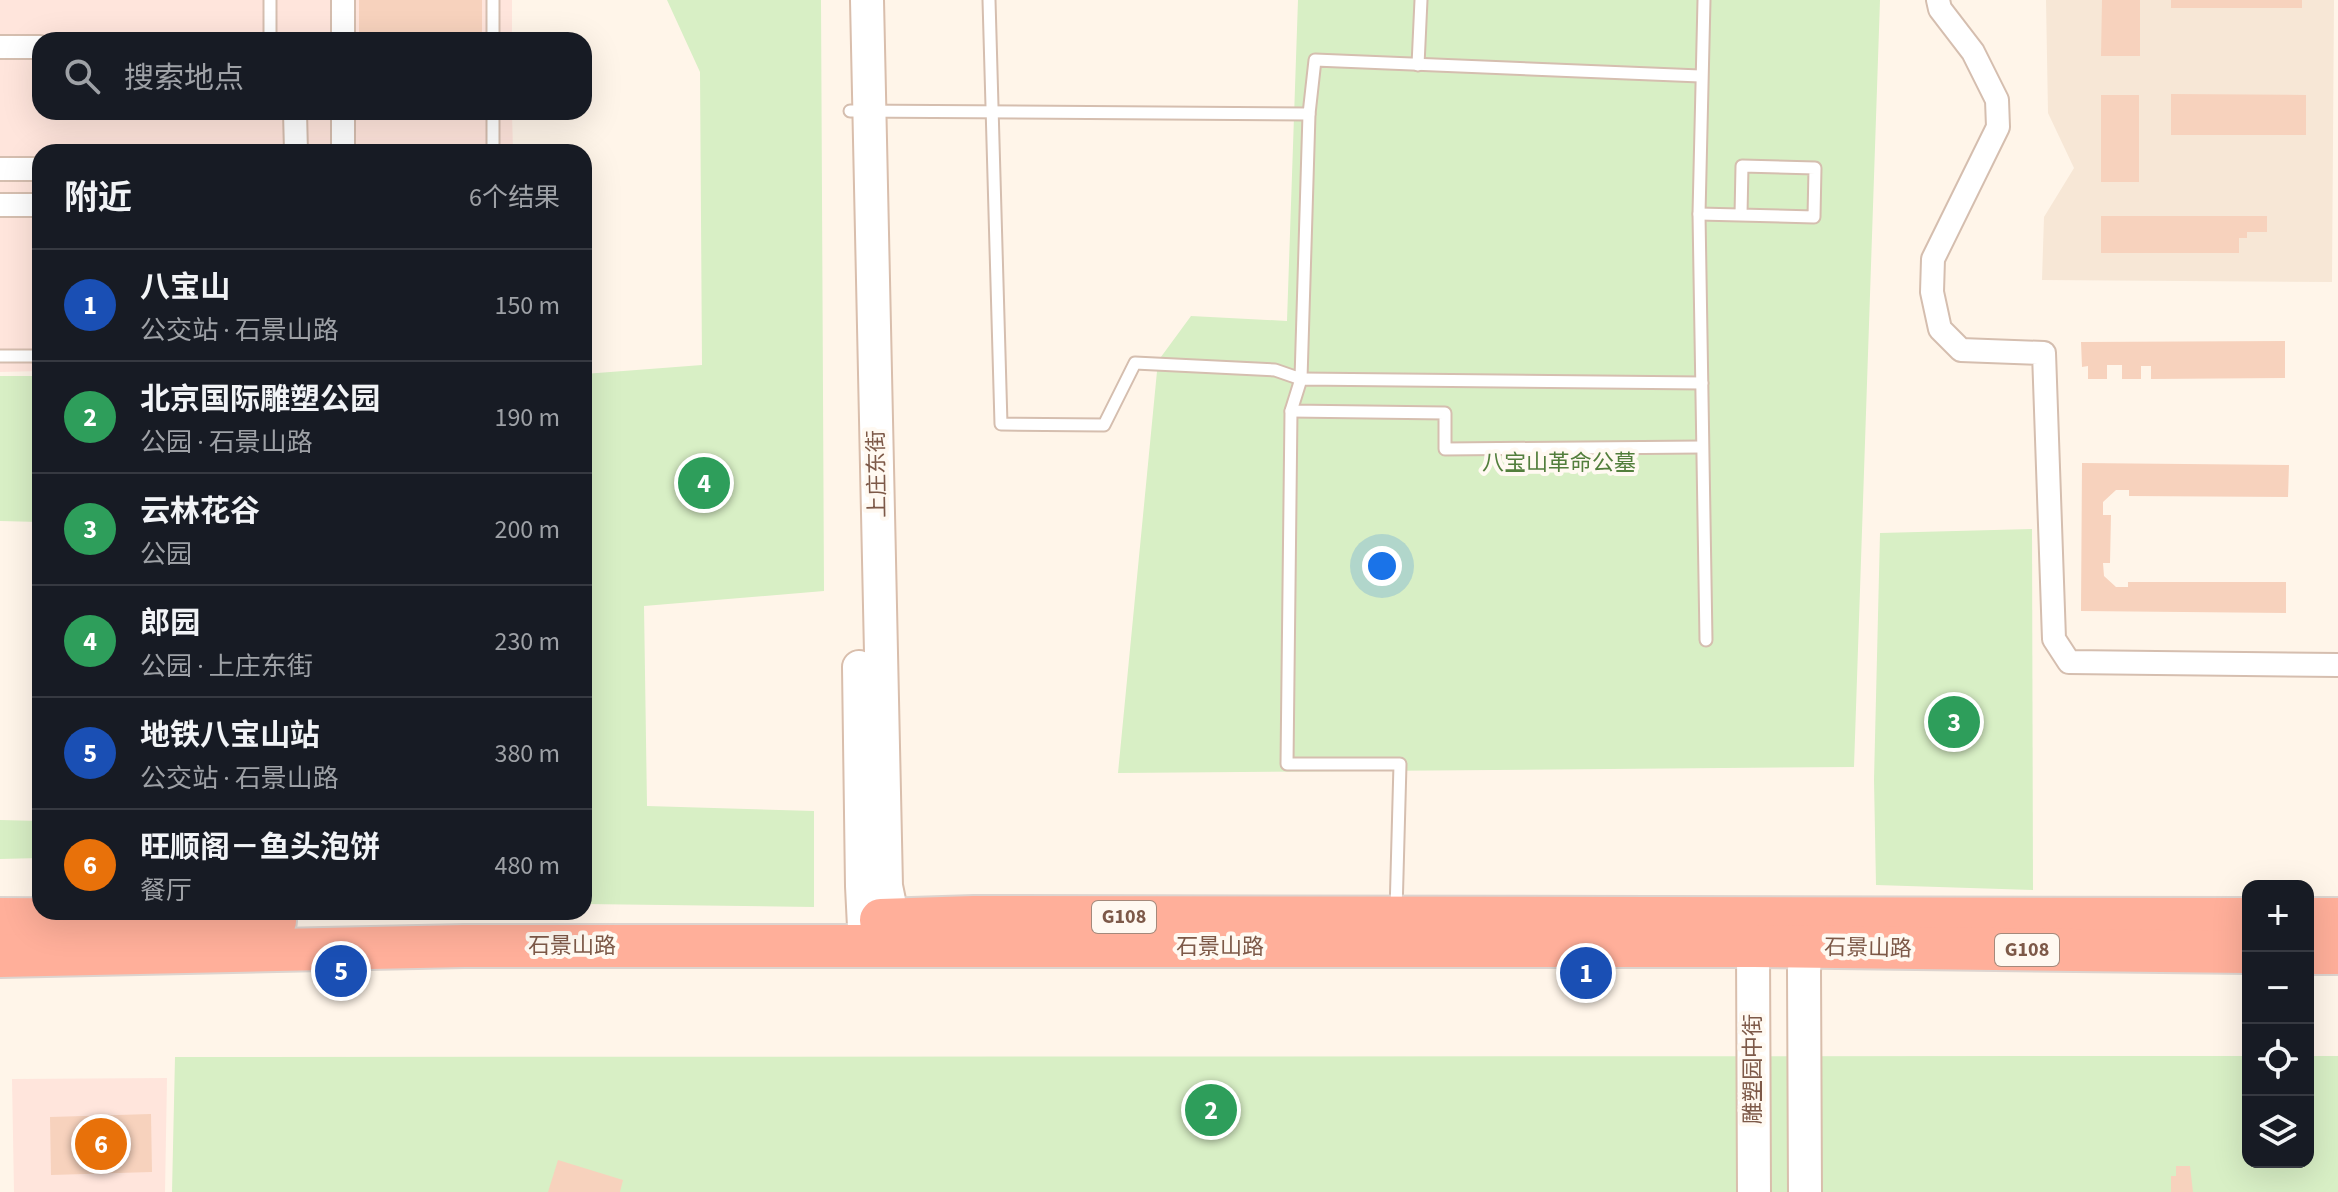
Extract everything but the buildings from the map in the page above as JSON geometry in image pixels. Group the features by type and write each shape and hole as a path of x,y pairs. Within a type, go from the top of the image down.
{"highway":[{"name":"石景山路","path":"0,956 879,934 974,917 2242,919"},
{"name":"石景山路","path":"0,919 32,920"},
{"path":"2314,919 2338,919"},
{"name":"石景山路","path":"59,920 2242,952"},
{"path":"2314,953 2338,953"}],"main road":[{"name":"上庄东街","path":"848,0 860,112 886,886 879,934"},
{"name":"上庄东街","path":"860,112 867,0"},
{"name":"雕塑园中街","path":"1753,946 1754,1192"},
{"path":"1805,1192 1804,970 1807,947"}],"street":[{"path":"343,0 343,32"},
{"path":"1938,0 1940,9 1973,52 1997,100 1998,127 1933,259 1932,292 1940,329 1961,350 2044,353 2054,639 2069,662 2338,665"},
{"path":"0,47 32,47"},
{"path":"295,120 296,144"},
{"path":"343,120 343,144"},
{"path":"0,169 32,169"},
{"path":"0,205 32,205"}],"lane":[{"path":"270,0 270,32"},
{"path":"493,0 493,32"},
{"path":"989,0 1001,424 1104,425 1135,363 1275,370 1301,379 1702,383"},
{"path":"1418,65 1421,0"},
{"path":"1704,0 1699,214 1706,640"},
{"path":"1396,917 1400,764 1287,764 1291,411 1301,379 1309,114 1315,60 1700,76"},
{"path":"860,112 1309,114"},
{"path":"493,120 493,144"},
{"path":"1699,214 1814,217 1815,168 1742,166 1741,215"},
{"path":"0,356 32,356"},
{"path":"1291,411 1445,413 1445,449 1702,447"}],"shaded area":[{"path":"0,0 512,0 512,32 32,32 32,120 512,120 513,144 32,144 32,371 0,372"},
{"path":"2046,0 2334,0 2332,282 2042,280 2044,217 2074,168 2048,113"},
{"path":"167,1078 165,1192 14,1192 12,1079"}],"green space":[{"path":"667,0 821,0 824,591 644,606 647,806 814,811 814,907 592,904 592,373 702,365 700,72"},
{"name":"八宝山革命公墓","path":"1298,0 1880,0 1854,767 1118,773 1158,361 1191,316 1287,321"},
{"path":"0,376 32,376 32,522 0,521"},
{"path":"2032,529 2033,890 1876,885 1874,780 1880,533"},
{"path":"0,820 32,821 32,858 0,859"},
{"path":"2242,1056 2242,1168 2314,1168 2314,1056 2338,1056 2338,1192 172,1192 175,1057"}],"place":[{"name":"郎园","path":"704,483"},
{"name":"云林花谷","path":"1954,722"},
{"name":"地铁八宝山站","path":"341,971"},
{"name":"八宝山","path":"1586,973"},
{"name":"北京国际雕塑公园","path":"1211,1110"},
{"name":"旺顺阁－鱼头泡饼","path":"101,1144"}]}
